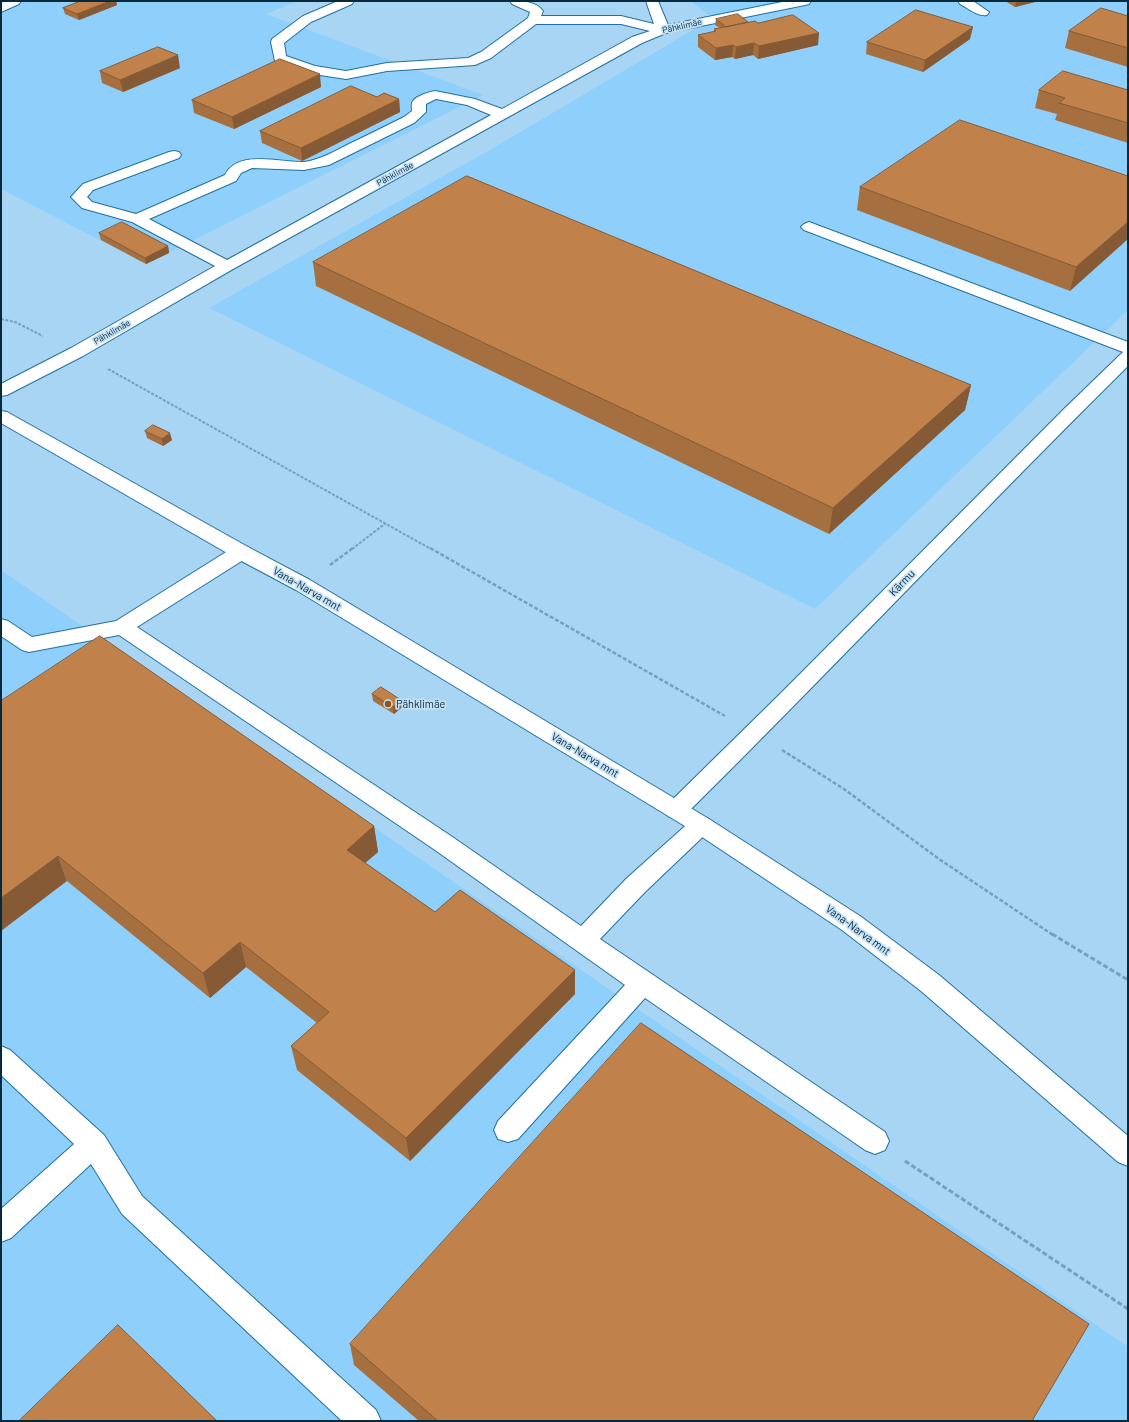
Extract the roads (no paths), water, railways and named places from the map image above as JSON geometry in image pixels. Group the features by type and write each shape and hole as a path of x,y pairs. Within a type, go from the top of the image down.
{"street":[{"path":"1,8 15,1"},
{"path":"348,1 307,19 277,42 280,58 312,70 346,75 387,67 470,62 486,56 533,20 537,11 516,1"},
{"path":"652,1 663,30"},
{"name":"Pähklimäe","path":"1,391 78,352 227,266 637,40 663,30 771,4 805,1"},
{"path":"964,1 983,12"},
{"path":"533,20 621,20 663,30"},
{"path":"137,220 231,178 235,170 250,164 304,166 324,162 409,120 419,112 418,102 435,95 470,102 503,114"},
{"path":"174,155 88,187 79,197 87,205 137,220 227,266"},
{"path":"810,227 1128,348"},
{"name":"Kärmu","path":"676,810 755,733 1038,443 1128,356"},
{"name":"Vana-Narva mnt","path":"1,416 241,552 310,589 701,825 851,923 930,983 1128,1153"},
{"path":"1,626 29,645 122,627 241,552"},
{"path":"122,627 437,839 875,1141"},
{"path":"583,941 636,885 701,825"},
{"path":"508,1130 644,983"},
{"path":"1,1058 94,1144 132,1205 365,1421"},
{"path":"1,1228 94,1144"}],"place":[{"name":"Pähklimäe","path":"388,704"}]}
